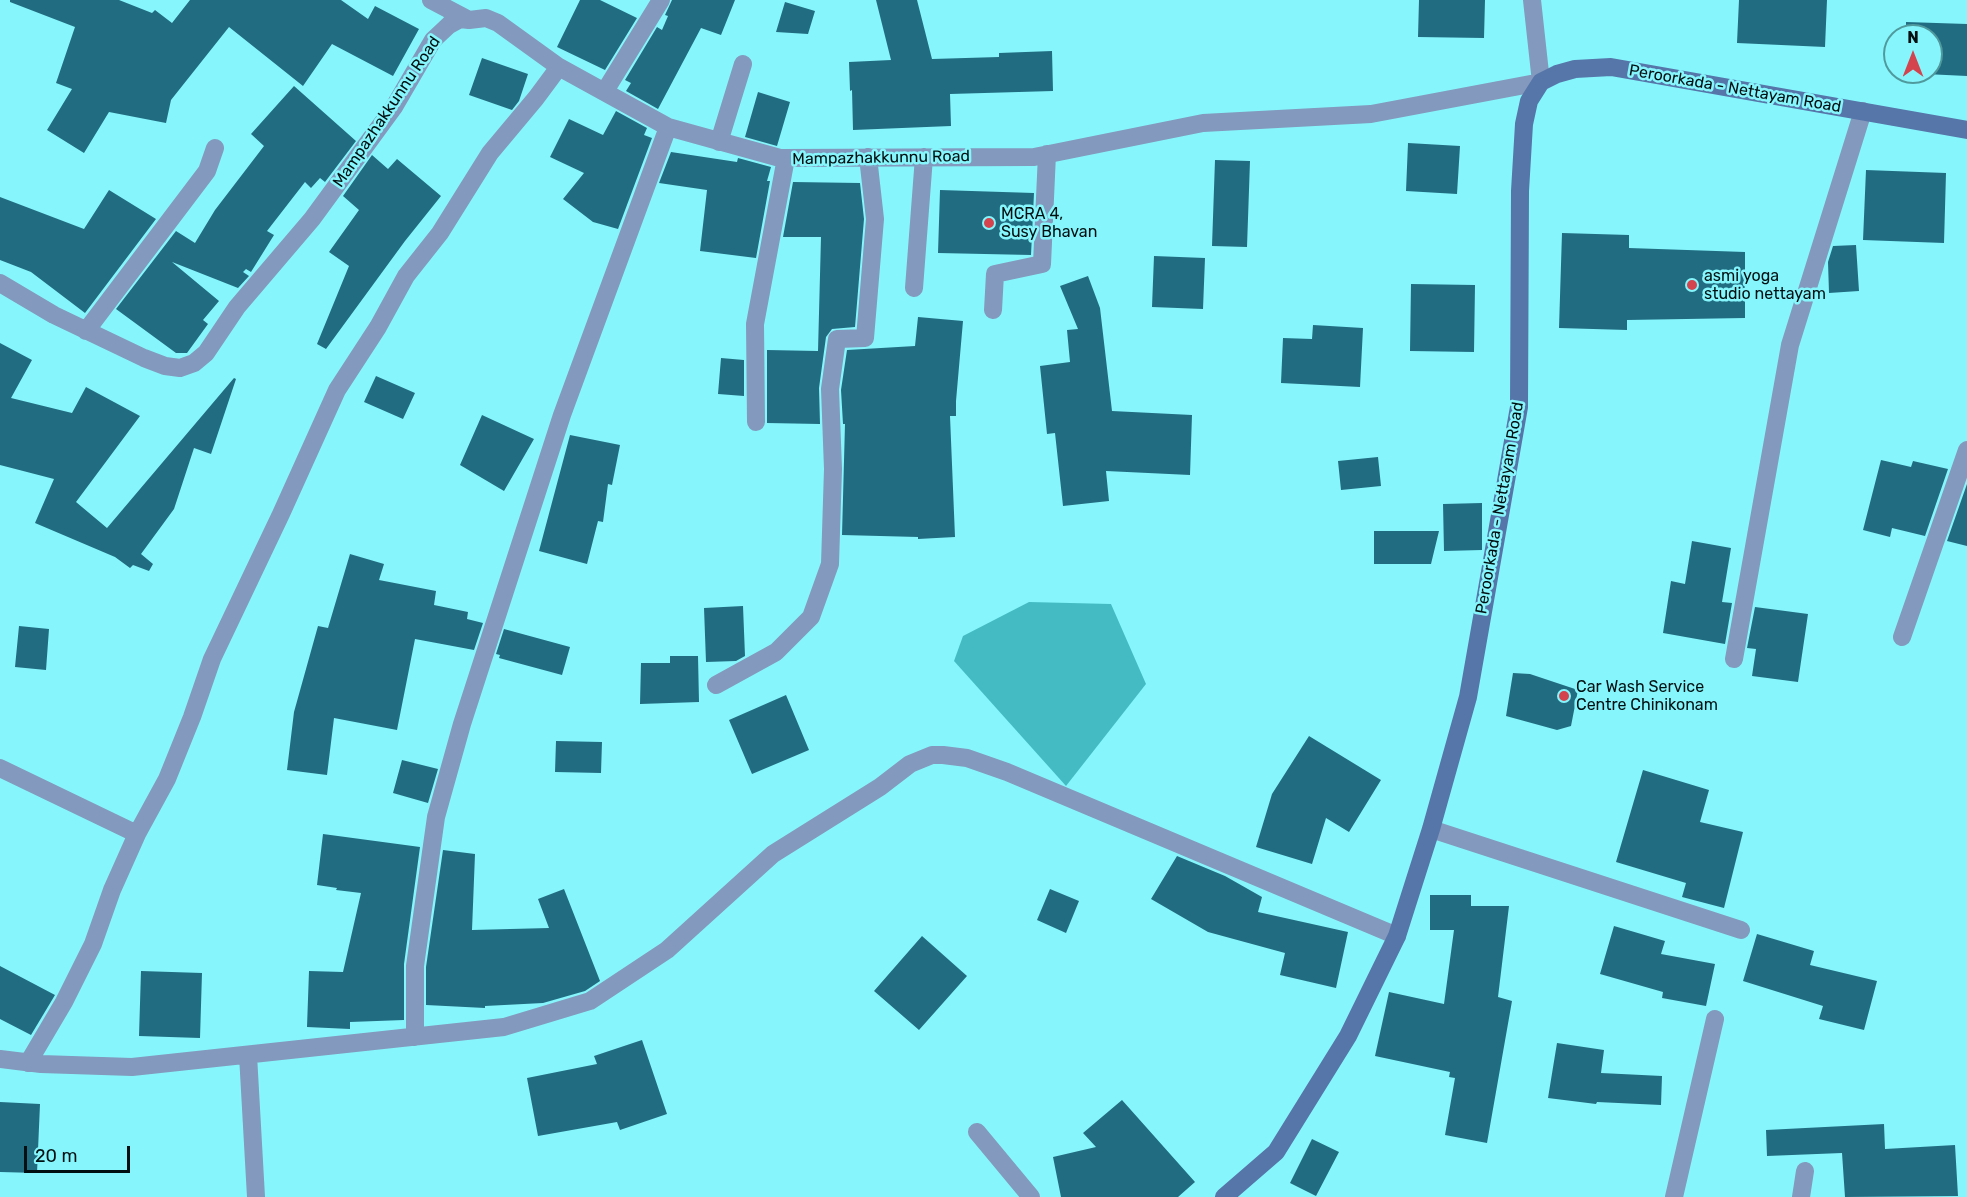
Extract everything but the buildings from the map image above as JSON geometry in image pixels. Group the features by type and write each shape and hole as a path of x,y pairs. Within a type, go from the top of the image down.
{"street":[{"path":"431,0 469,20"},
{"path":"605,90 661,0"},
{"path":"1532,0 1541,82"},
{"name":"Mampazhakkunnu Road","path":"0,283 54,315 165,366 180,368 194,363 206,353 237,307 312,219 394,107 433,40 449,25 460,19 486,18 498,23 559,66 668,127 780,158 1034,157 1203,123 1371,114 1541,82"},
{"path":"720,142 743,64"},
{"path":"28,1063 64,1002 93,944 112,890 137,834 167,779 192,717 212,658 337,390 378,327 406,276 440,233 490,153 536,98 559,66"},
{"name":"Peroorkada - Nettayam Road","path":"1224,1197 1276,1152 1348,1036 1397,936 1431,829 1468,697 1519,407 1522,147 1529,101 1541,82 1575,69 1611,67 1967,130"},
{"path":"1734,658 1790,345 1863,111"},
{"path":"415,1037 415,966 436,817 466,712 561,415 668,127"},
{"path":"86,331 207,171 215,148"},
{"path":"993,310 995,274 1042,264 1047,154"},
{"path":"716,685 776,652 811,617 830,564 833,469 830,389 837,339 865,338 874,219 868,157"},
{"path":"914,288 924,157"},
{"path":"756,422 755,324 786,158"},
{"path":"1902,637 1967,450"},
{"path":"0,1059 28,1063 132,1067 504,1028 590,1001 667,950 773,854 880,787 910,764 932,755 967,758 1023,778 1397,936"},
{"path":"0,768 137,834"},
{"path":"1431,829 1741,930"},
{"path":"1674,1197 1715,1019"},
{"path":"248,1055 256,1197"},
{"path":"977,1132 1031,1197"},
{"path":"1801,1197 1805,1171"}],"water":[{"path":"1029,602 1111,604 1146,684 1066,786 954,661 963,636"}],"place":[{"name":"MCRA 4, Susy Bhavan","path":"989,223"},
{"name":"asmi yoga studio nettayam","path":"1692,285"},
{"name":"Car Wash Service Centre Chinikonam","path":"1564,696"}]}
